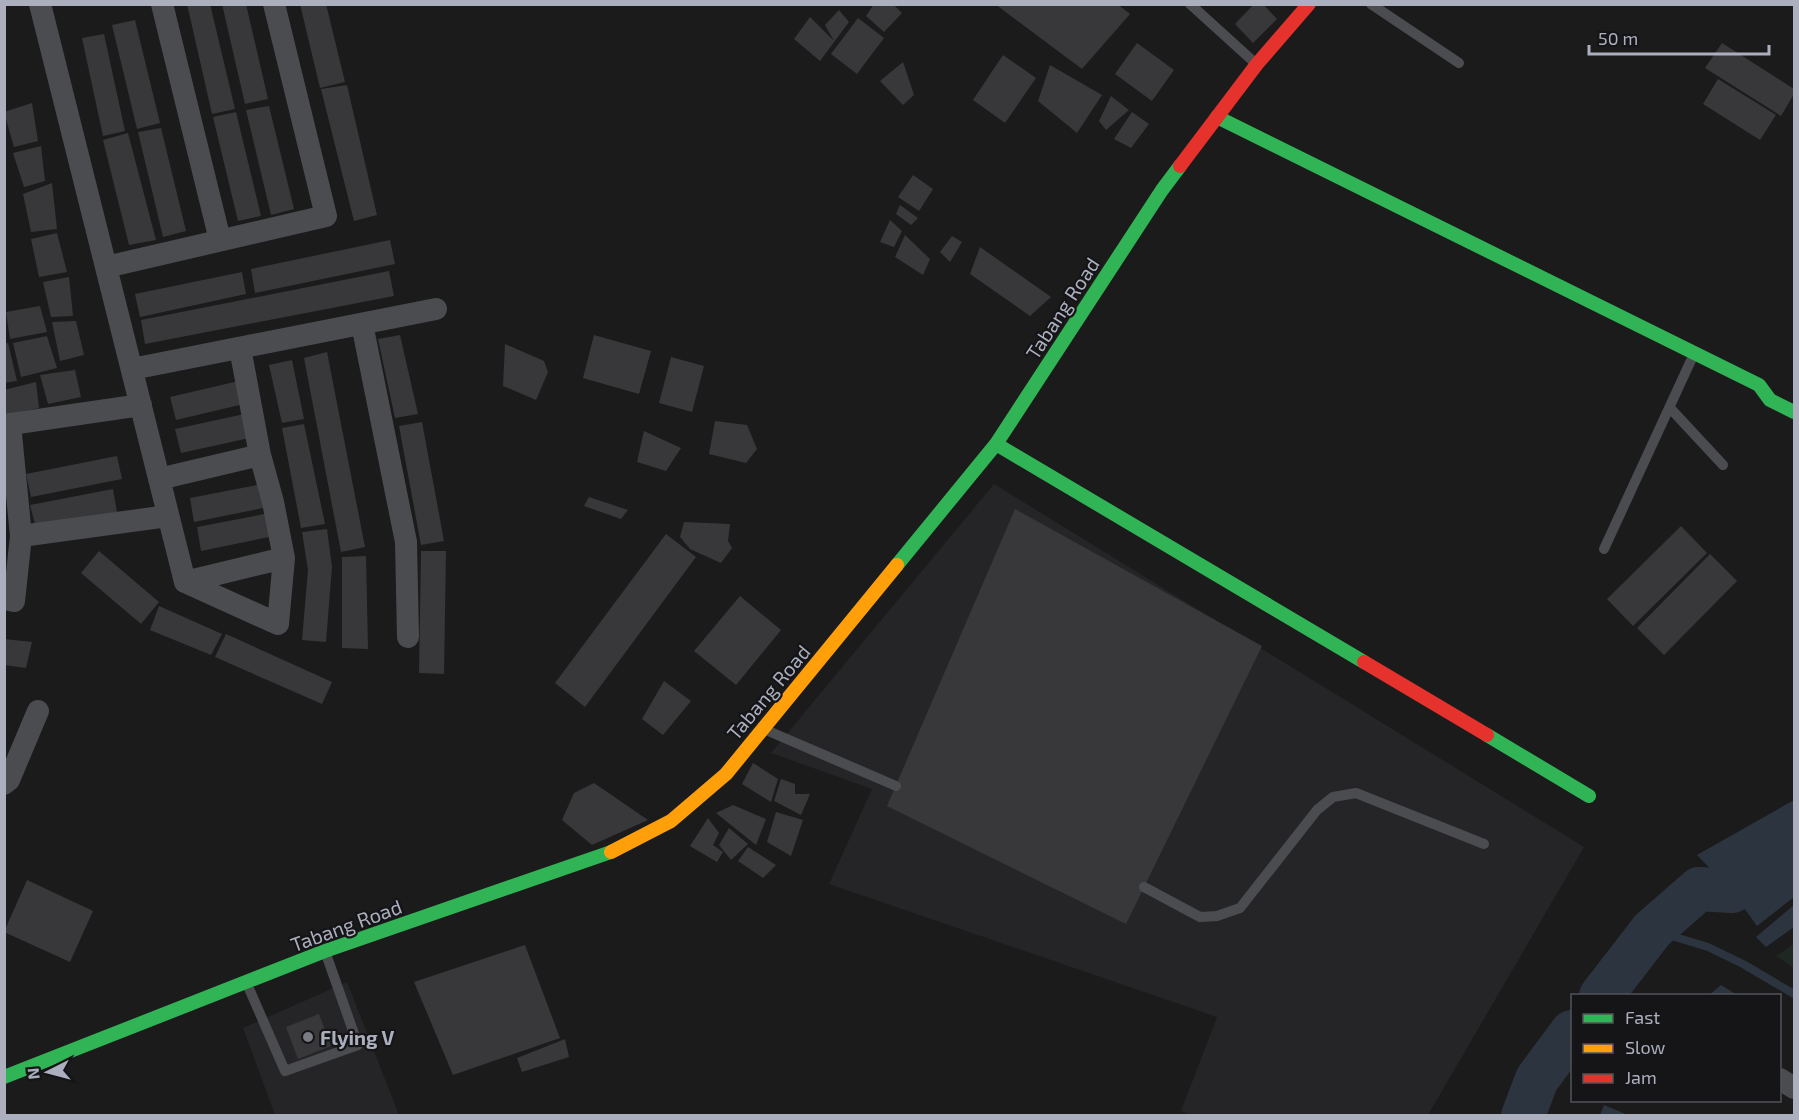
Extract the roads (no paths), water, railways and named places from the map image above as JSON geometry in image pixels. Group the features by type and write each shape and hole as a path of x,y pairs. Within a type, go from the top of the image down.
{"main road":[{"name":"Tabang Road","path":"4,1077 326,951 605,855 671,820 726,774 996,444 1162,190 1257,64 1309,4"},
{"path":"1217,117 1759,386 1770,400 1794,412"},
{"path":"996,444 1589,796"}],"street":[{"path":"40,4 185,582"},
{"path":"162,4 220,240"},
{"path":"106,267 327,216 274,4"},
{"path":"132,369 436,309"},
{"path":"362,324 406,542 408,637"},
{"path":"185,582 278,624 284,558 273,502 260,455 240,348"},
{"path":"4,599 14,601 21,536 7,425 141,405"},
{"path":"159,478 260,455"},
{"path":"21,536 168,516"},
{"path":"185,582 284,558"},
{"path":"4,784 9,780 38,711"},
{"path":"1781,1080 1794,1088"}],"lane":[{"path":"1190,4 1257,64"},
{"path":"1371,4 1459,63"},
{"path":"1604,549 1694,353"},
{"path":"1670,408 1723,465"},
{"path":"763,728 896,786"},
{"path":"1144,887 1200,916 1217,916 1240,908 1317,810 1333,797 1356,793 1484,844"},
{"path":"247,983 285,1071 358,1045 326,951"}],"waterway":[{"path":"1603,994 1652,930 1699,889 1732,891 1794,861"},
{"path":"1652,930 1708,947 1743,964 1794,994"},
{"path":"1523,1116 1537,1079 1571,1033"}],"place":[{"name":"Flying V","path":"308,1037"}]}
